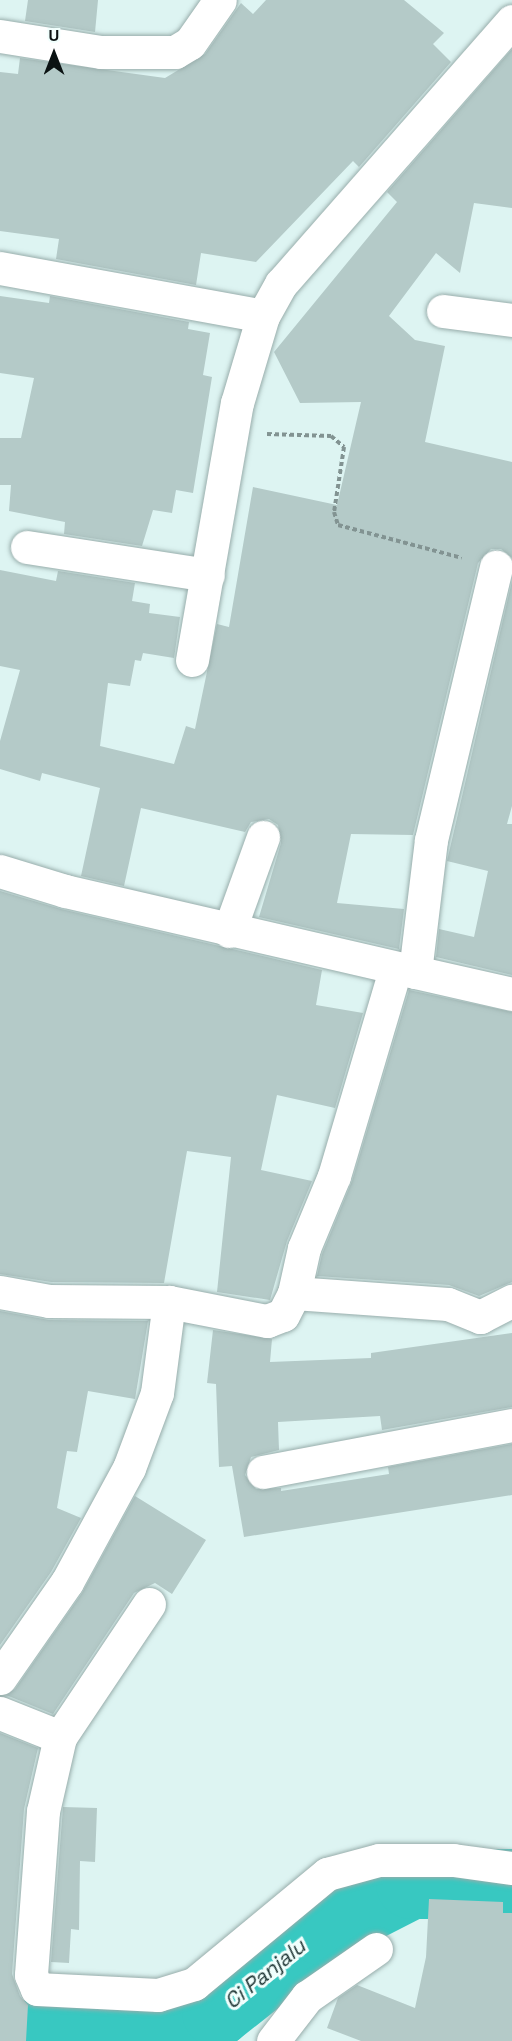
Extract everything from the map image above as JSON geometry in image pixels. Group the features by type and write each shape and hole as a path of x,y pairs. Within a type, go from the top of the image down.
{"street":[{"path":"0,36 101,52 176,52 190,43 220,0"},
{"path":"192,660 237,403 263,316 281,284 512,21"},
{"path":"0,268 263,316"},
{"path":"443,311 512,320"},
{"path":"27,547 208,575"},
{"path":"0,1292 50,1300 169,1302 267,1321 283,1315 294,1293 304,1248 334,1176 405,971 431,840 496,567"},
{"path":"229,931 263,837"},
{"path":"0,871 65,891 229,931 512,994"},
{"path":"294,1293 448,1304 480,1317 512,1301"},
{"path":"0,1678 67,1582 129,1468 157,1393 169,1302"},
{"path":"263,1472 512,1425"},
{"path":"149,1604 60,1737 43,1811 31,1975 37,1989 158,1995 194,1984 327,1874 379,1860 453,1860 512,1868"},
{"path":"0,1713 60,1737"},
{"path":"273,2041 307,1997 376,1949"}],"path":[{"path":"231,440 267,434 331,436 344,447 335,501 338,525 496,567"}],"building":[{"path":"28,0 98,0 95,32 25,21"},
{"path":"266,0 404,0 444,33 433,44 451,62 359,167 353,161 256,262 201,253 196,285 56,259 59,239 0,231 0,72 18,74 20,58 165,78 205,54 241,3 253,14"},
{"path":"512,49 512,208 474,203 460,273 436,253 389,316 415,340 445,346 425,442 512,462 512,558 501,549 491,549 478,563 413,835 351,834 337,903 404,909 399,949 259,917 281,843 278,825 269,819 251,822 245,832 141,808 124,886 81,876 100,788 42,773 40,781 0,769 0,741 20,670 0,666 0,570 56,581 58,571 135,583 132,601 150,604 149,613 180,617 174,658 143,653 141,661 135,660 130,686 108,683 100,746 174,764 186,726 195,729 217,624 229,627 253,487 337,505 361,402 300,403 274,352 397,202 387,192"},
{"path":"0,296 49,303 50,296 189,322 188,329 210,333 203,375 212,377 193,493 176,490 172,513 153,510 142,546 64,534 65,522 9,511 11,485 0,485 0,438 21,438 34,378 0,373"},
{"path":"512,581 512,806 507,824 512,824 512,975 436,957 439,929 474,937 488,871 447,861"},
{"path":"0,891 61,909 322,970 316,1005 363,1013 335,1108 277,1095 261,1170 312,1181 287,1241 270,1300 217,1292 231,1157 187,1151 164,1283 51,1282 0,1274"},
{"path":"409,990 512,1012 512,1282 479,1296 449,1285 317,1276 322,1254 352,1181"},
{"path":"0,1311 49,1320 148,1321 135,1399 88,1391 77,1452 67,1451 57,1508 81,1518 51,1572 0,1645"},
{"path":"213,1330 272,1339 270,1362 371,1358 371,1353 512,1333 512,1407 382,1430 380,1416 278,1422 279,1450 251,1457 245,1475 256,1489 281,1488 281,1491 389,1474 388,1467 512,1444 512,1495 244,1537 232,1466 219,1467 216,1384 207,1383"},
{"path":"135,1496 206,1540 172,1594 155,1583 134,1593 53,1714 6,1695 15,1689 82,1593"},
{"path":"0,1733 38,1748 24,1809 12,1974 20,1996 28,2005 26,2041 0,2041"},
{"path":"63,1807 97,1808 95,1862 80,1861 79,1930 71,1929 69,1963 51,1962"},
{"path":"429,1899 503,1902 503,1913 512,1913 512,2041 361,2041 327,2028 338,1998 357,1985 415,2008 426,1957"}],"waterway":[{"name":"Ci Panjalu","path":"8,2041 62,2027 217,2012 321,1930 411,1884 512,1884"}]}
